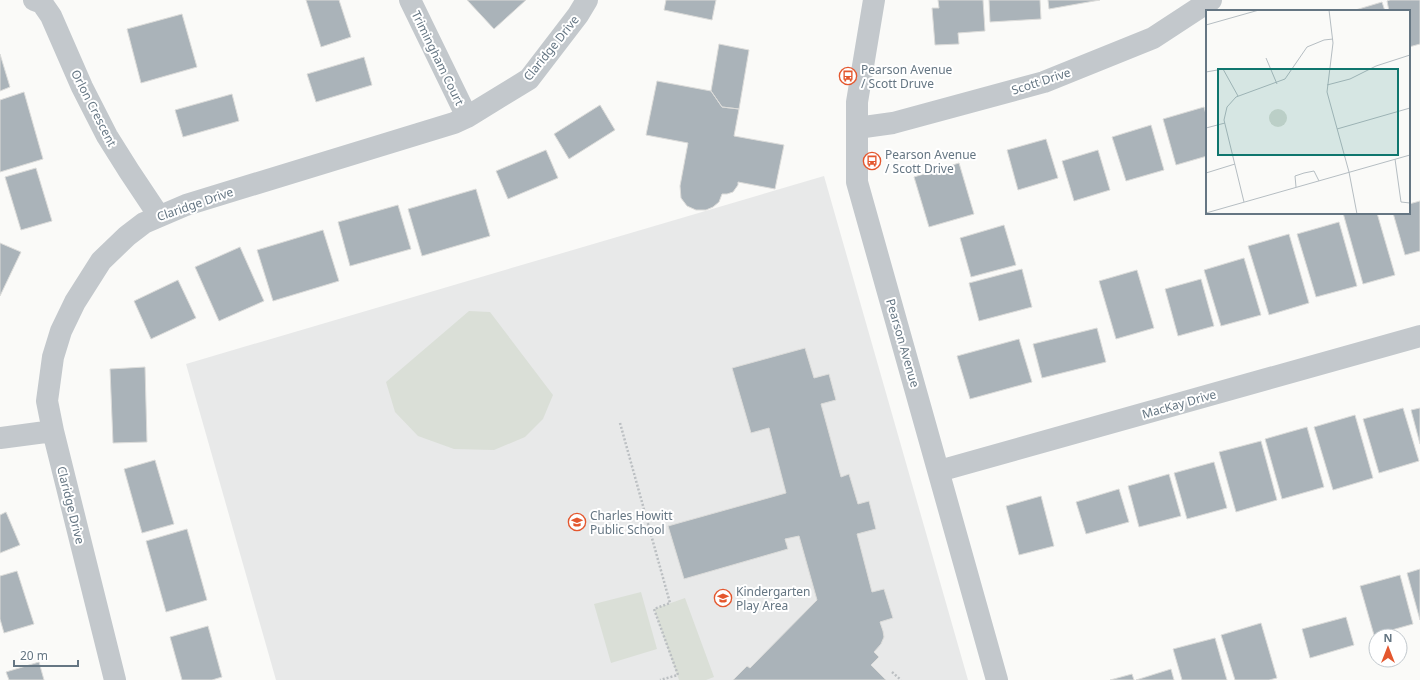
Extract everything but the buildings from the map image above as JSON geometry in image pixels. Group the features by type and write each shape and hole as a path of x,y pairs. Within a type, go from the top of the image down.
{"street":[{"name":"Orlon Crescent","path":"34,0 42,3 51,16 82,87 107,136 159,216"},
{"name":"Trimingham Court","path":"410,0 467,117"},
{"name":"Claridge Drive","path":"115,680 53,431 47,401 53,357 61,331 74,302 101,261 127,236 144,223 186,205 454,123 467,117 529,79 578,15 587,0"},
{"name":"Pearson Avenue","path":"874,0 858,102 858,182 997,680"},
{"name":"Scott Drive","path":"858,128 893,123 1044,82 1153,38 1211,0"},
{"name":"MacKay Drive","path":"939,471 1420,336"},
{"path":"0,438 53,431"}],"path":[{"path":"620,423 670,603 654,609 678,675 661,680"},
{"path":"892,672 901,680"}],"shaded area":[{"name":"Charles Howitt Public School","path":"824,176 968,680 276,680 186,364"},
{"path":"469,311 490,312 553,395 543,419 525,437 494,450 454,449 418,436 395,412 386,382"},
{"path":"641,592 657,649 611,663 594,604"},
{"path":"685,598 714,677 706,680 679,680 654,609"}],"place":[{"name":"Pearson Avenue / Scott Druve","path":"848,76"},
{"name":"Pearson Avenue / Scott Drive","path":"872,161"},
{"name":"Charles Howitt Public School","path":"577,522"},
{"name":"Kindergarten Play Area","path":"723,598"}]}
